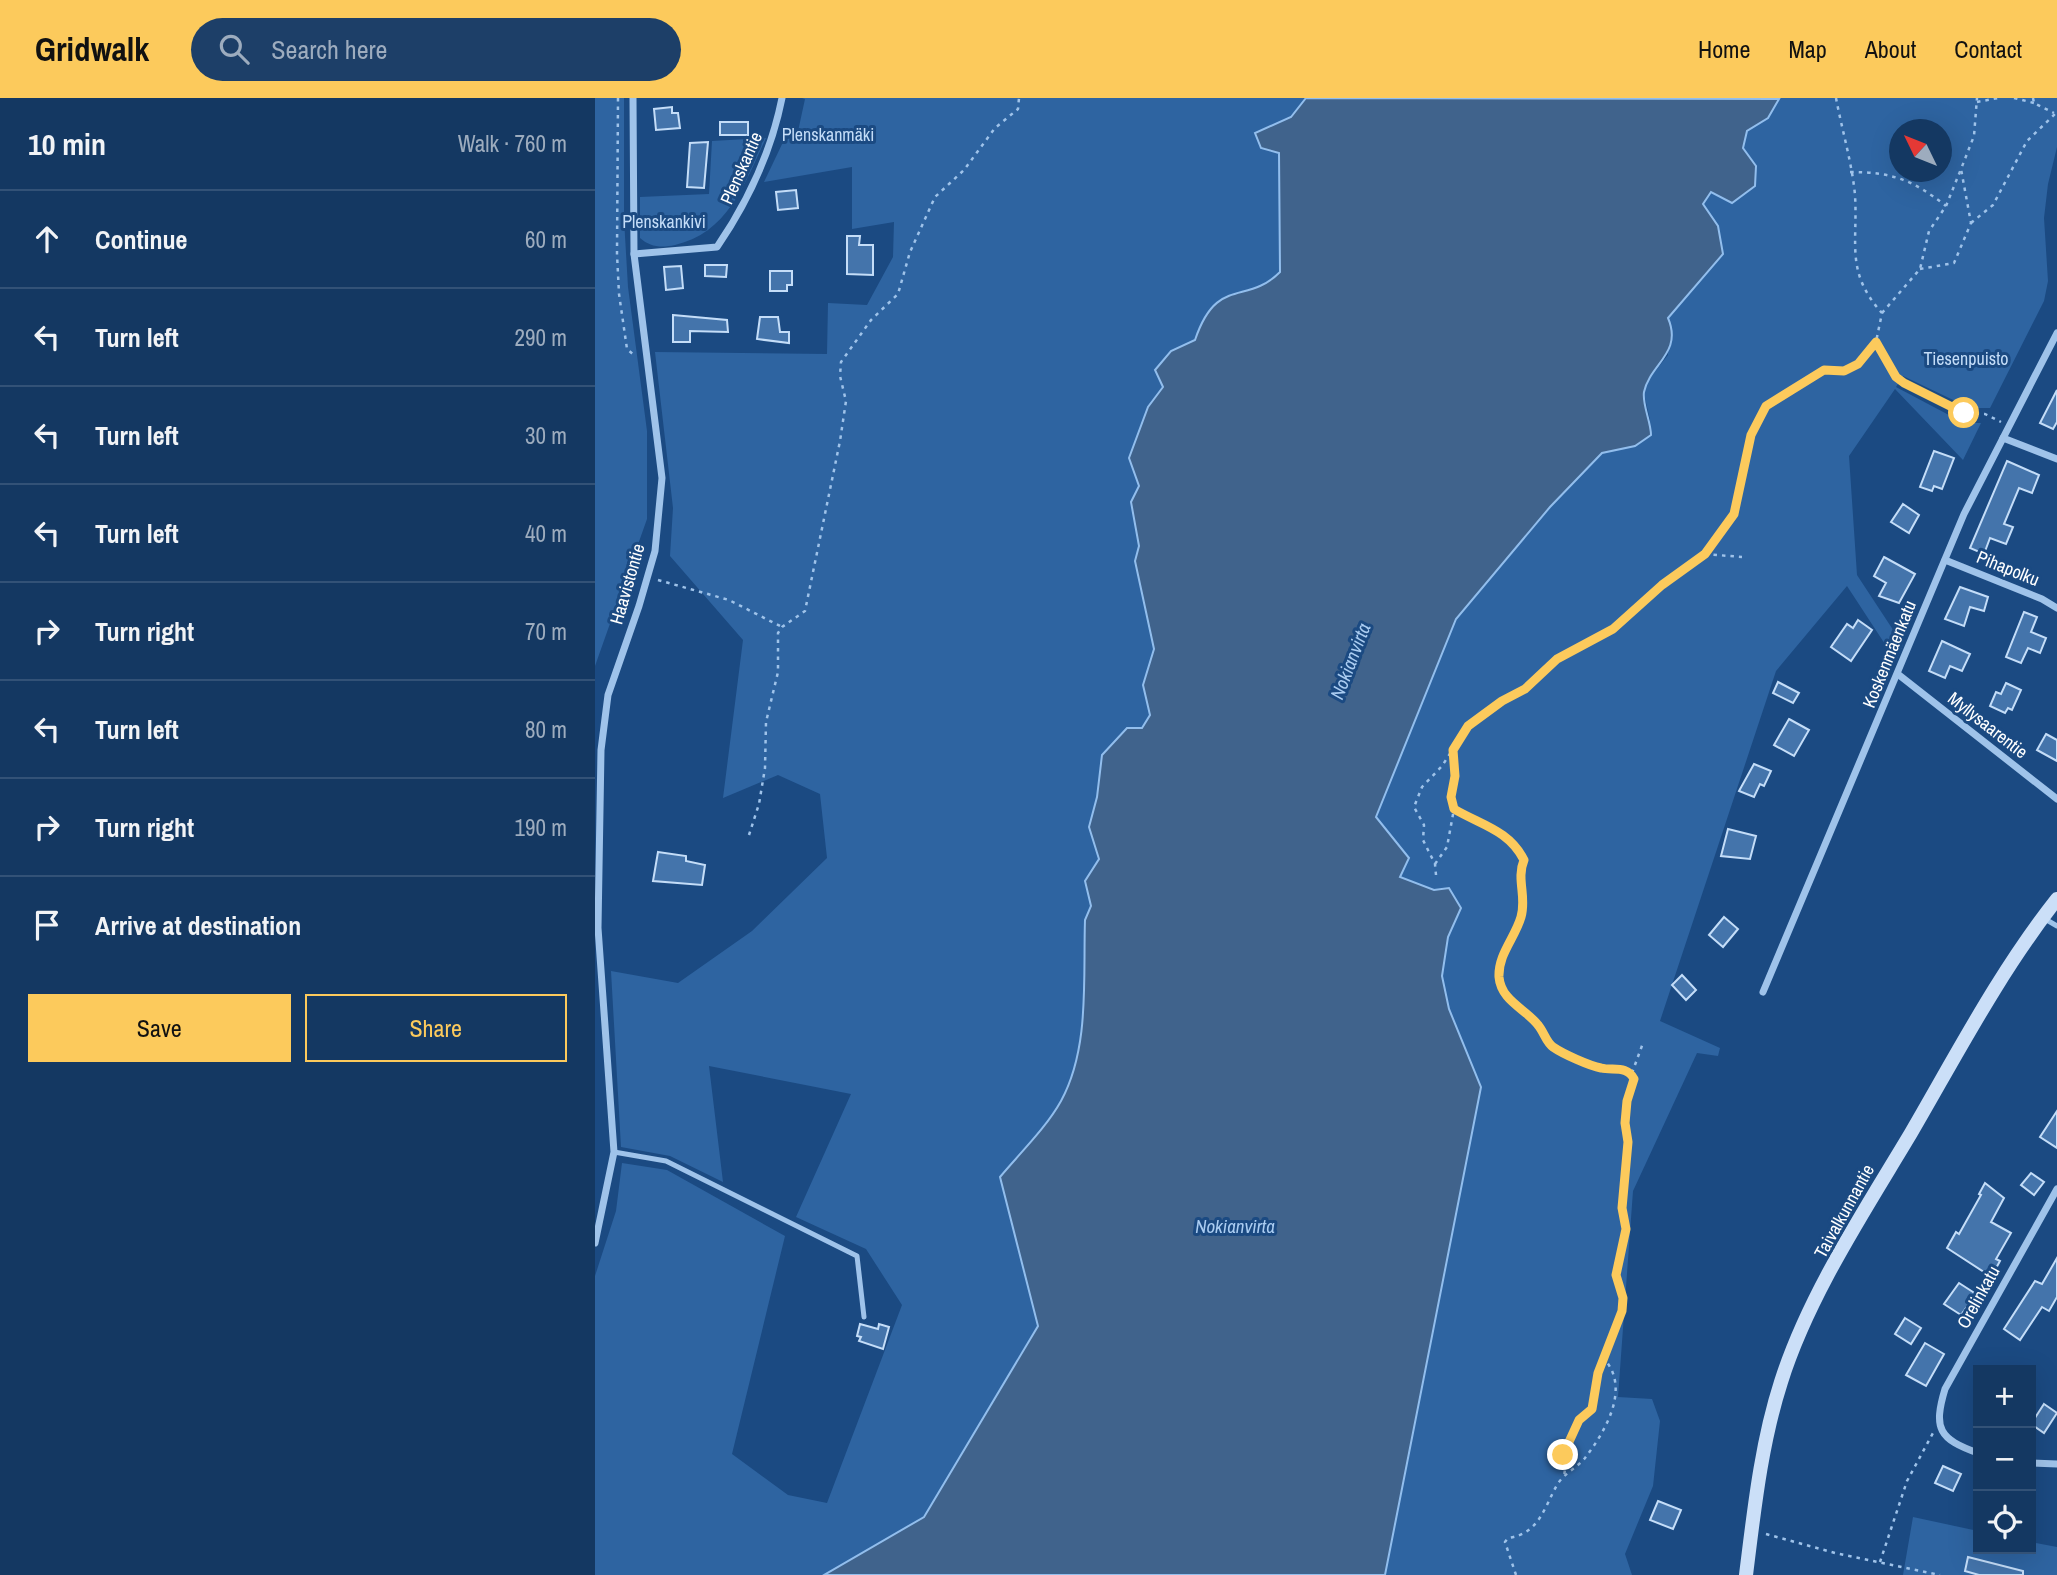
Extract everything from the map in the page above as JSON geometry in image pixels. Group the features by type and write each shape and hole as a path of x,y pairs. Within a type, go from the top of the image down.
{"street":[{"name":"Haavistontie","path":"595,1242 614,1152 598,928 601,750 608,695 648,578 660,516 662,478 634,254 633,98"},
{"name":"Plenskantie","path":"634,254 717,247 750,195 773,141 782,98"},
{"name":"Koskenmäenkatu","path":"1763,992 1899,675 1964,513 2057,333"},
{"path":"2003,438 2057,459"},
{"name":"Pihapolku","path":"1945,560 2042,599 2057,608"},
{"name":"Myllysaarentie","path":"1899,675 2057,799"},
{"name":"Taivalkunnantie","path":"1746,1575 1771,1417 1782,1379 1806,1322 1874,1196 2020,947 2057,899"},
{"name":"Orelinkatu","path":"1938,1424 1945,1389 2057,1189"},
{"path":"1938,1424 1943,1435 1973,1451"},
{"path":"2036,1463 2057,1464"}],"lane":[{"path":"2043,917 2057,926"},
{"path":"614,1152 666,1161 857,1256 863,1317"}],"path":[{"path":"618,98 618,295 627,349 646,364"},
{"path":"749,835 759,804 765,768 767,722 778,672 778,633 782,627 805,611 840,441 846,401 840,376 841,362 871,320 898,295 910,252 935,197 964,170 995,128 1018,109 1019,98"},
{"path":"1836,98 1854,195 1852,242 1857,270 1867,297 1882,313"},
{"path":"1436,875 1435,864 1423,840 1425,825 1414,807 1422,787 1453,750 1468,726 1502,701 1525,689 1557,659 1613,629 1662,585 1705,554 1734,514 1751,435 1766,406 1824,370 1844,371 1858,364 1876,342 1882,313 1920,269 1929,231 1946,206 1974,136 1977,100 1998,98"},
{"path":"1920,269 1954,263 1971,223 1993,205 2027,141 2056,114 2033,100 2014,98"},
{"path":"1961,169 1971,223"},
{"path":"1850,172 1884,172 1928,192 1946,206"},
{"path":"1876,342 1890,367 1904,383 1964,413 1985,414 2010,426"},
{"path":"1705,554 1742,556"},
{"path":"648,578 729,600 782,627"},
{"path":"1435,864 1447,847 1454,809 1451,797 1455,776 1453,750"},
{"path":"1454,809 1502,832 1519,849 1524,860 1518,874 1523,890 1523,914 1504,951 1499,976 1508,998 1538,1024 1550,1046 1567,1051 1580,1062 1605,1069 1617,1068 1632,1074"},
{"path":"1564,1476 1563,1455 1579,1420 1592,1409 1593,1394 1622,1311 1623,1298 1616,1275 1626,1229 1622,1208 1628,1142 1625,1123 1627,1101 1634,1079 1632,1074 1643,1043"},
{"path":"1516,1575 1505,1542 1508,1538 1530,1531 1551,1502 1564,1476 1584,1460 1604,1436 1605,1421 1615,1402 1617,1387 1613,1369 1605,1360"},
{"path":"1880,1563 1907,1480 1938,1424"},
{"path":"1752,1530 1880,1563 1940,1575"},
{"path":"1510,1575 1512,1569"}],"green space":[{"path":"595,98 624,98 624,219 628,287 647,431 647,519 595,666"},
{"name":"Plenskanmäki","path":"802,98 1306,98 1291,117 1255,133 1279,153 1280,272 1267,282 1222,300 1212,308 1195,340 1171,351 1163,387 1148,407 1139,486 1131,502 1139,546 1135,561 1154,649 1143,684 1150,715 1142,728 1102,755 1097,797 1089,827 1099,859 1085,881 1091,906 1085,920 1083,1013 1077,1059 1061,1101 1048,1121 1000,1177 1038,1325 924,1517 824,1575 595,1575 595,1276 616,1211 622,1163 667,1170 785,1236 732,1454 788,1495 827,1503 902,1305 866,1249 796,1217 851,1094 709,1066 723,1182 670,1156 621,1147 611,971 678,983 752,931 827,858 820,794 778,775 723,798 743,640 670,556 673,508 655,352 827,354 828,303 867,305 893,257 894,222 852,229 852,167 764,182 784,140 797,136 805,99"},
{"name":"Tiesenpuisto","path":"1779,98 2057,98 2057,147 2048,184 2044,218 2048,281 2044,301 1990,408 1970,408 1903,376 1896,387 1964,423 1981,423 1963,460 1895,389 1849,456 1857,575 1903,645 1896,661 1847,586 1776,671 1660,1021 1720,1048 1718,1056 1697,1053 1633,1191 1618,1397 1652,1399 1660,1421 1653,1486 1625,1554 1632,1575 1381,1575 1481,1087 1449,1009 1442,976 1448,937 1461,908 1434,890 1399,877 1376,817 1456,619 1550,507 1602,453 1635,446 1650,420 1644,394 1649,379 1668,355 1668,318 1723,254 1718,226 1703,204 1711,192 1756,165 1743,148 1747,131 1768,118"},
{"name":"Plenskankivi","path":"766,138 733,204 709,230 693,239 670,246 652,245 640,238 640,197 709,194 712,141"},
{"path":"1913,1517 1973,1530 1973,1554 2036,1554 2036,1543 2057,1547 2057,1575 1903,1575"}],"water":[{"name":"Nokianvirta","path":"1306,98 1779,99 1768,118 1747,131 1743,148 1756,166 1755,186 1732,203 1711,192 1703,204 1718,226 1723,254 1668,318 1672,330 1669,349 1647,382 1644,392 1651,435 1635,446 1602,453 1550,507 1456,619 1376,817 1409,858 1400,877 1434,890 1449,888 1461,908 1448,937 1442,976 1449,1009 1481,1087 1385,1575 824,1575 924,1517 1038,1326 1000,1177 1048,1121 1061,1101 1077,1059 1083,1013 1085,920 1091,906 1085,881 1099,859 1089,827 1097,797 1102,755 1127,728 1142,728 1150,715 1143,685 1154,649 1135,561 1139,546 1131,502 1139,486 1129,458 1148,407 1163,387 1155,370 1171,351 1195,340 1204,320 1223,299 1255,288 1280,272 1279,153 1261,148 1255,133 1291,117"}],"building":[{"path":"672,107 672,113 678,113 680,128 656,130 654,109"},
{"path":"720,122 748,122 748,135 720,135"},
{"path":"708,142 704,188 687,187 690,143"},
{"path":"796,190 798,208 778,210 776,192"},
{"path":"847,236 860,236 859,245 873,245 873,275 847,274"},
{"path":"705,265 727,265 726,277 705,276"},
{"path":"681,266 683,288 666,290 664,267"},
{"path":"770,271 792,271 792,285 787,285 787,291 770,291"},
{"path":"673,315 727,320 728,332 690,331 690,342 673,342"},
{"path":"760,317 778,317 780,332 789,332 789,343 757,339"},
{"path":"2057,390 2057,422 2053,429 2040,423"},
{"path":"1934,451 1954,458 1942,489 1934,486 1932,491 1920,487"},
{"path":"2007,461 2039,475 2032,493 2019,488 2004,524 2013,527 2006,544 1990,538 1984,554 1970,548"},
{"path":"1903,504 1919,515 1909,533 1891,522"},
{"path":"1884,557 1915,574 1899,603 1879,596 1886,583 1874,576"},
{"path":"1960,587 1988,597 1984,611 1970,607 1964,626 1945,619"},
{"path":"2024,612 2037,617 2031,632 2046,638 2040,653 2028,648 2021,663 2006,657"},
{"path":"1858,620 1872,630 1851,661 1831,647 1847,624 1853,628"},
{"path":"1942,641 1970,654 1962,671 1950,666 1945,678 1929,671"},
{"path":"1778,682 1799,693 1793,703 1773,693"},
{"path":"2006,683 2021,690 2012,710 2008,708 2005,713 1990,706 1996,692 2001,694"},
{"path":"1789,719 1809,730 1794,756 1774,745"},
{"path":"2046,734 2057,740 2057,761 2037,750"},
{"path":"1754,764 1771,771 1764,786 1760,784 1754,797 1739,791"},
{"path":"1728,829 1756,836 1750,859 1721,856"},
{"path":"658,852 686,856 686,861 705,865 702,885 653,881"},
{"path":"1724,917 1738,929 1723,947 1709,935"},
{"path":"1682,975 1696,990 1686,1000 1672,985"},
{"path":"2057,1111 2057,1148 2040,1137"},
{"path":"2031,1173 2044,1182 2034,1195 2021,1185"},
{"path":"1985,1183 2004,1198 1991,1222 2011,1233 1996,1259 2000,1261 1994,1272 1990,1270 1987,1274 1947,1248 1956,1232 1959,1234"},
{"path":"2057,1258 2057,1297 2049,1311 2042,1307 2020,1340 2004,1329 2035,1281 2042,1284"},
{"path":"1959,1283 1976,1294 1961,1315 1944,1304"},
{"path":"1905,1318 1921,1328 1911,1344 1895,1334"},
{"path":"860,1324 878,1329 879,1324 889,1327 883,1349 859,1341 861,1337 857,1336"},
{"path":"1925,1343 1944,1354 1926,1386 1906,1375"},
{"path":"2044,1404 2057,1413 2044,1433 2036,1427 2036,1416"},
{"path":"1943,1466 1961,1474 1953,1491 1935,1483"},
{"path":"1658,1501 1681,1510 1673,1529 1650,1520"},
{"path":"1968,1557 2023,1571 2023,1575 1979,1575 1965,1571"}],"route":[{"path":"1563,1455 1579,1420 1592,1409 1598,1373 1622,1311 1623,1298 1616,1275 1626,1229 1622,1208 1628,1142 1625,1123 1627,1101 1634,1079 1632,1074 1617,1068 1597,1068 1592,1063 1580,1062 1567,1051 1550,1046 1538,1024 1508,998 1502,988 1499,976 1504,951 1523,914 1523,890 1518,874 1524,860 1519,849 1502,832 1454,809 1451,797 1455,776 1453,750 1468,726 1502,701 1525,689 1557,659 1613,629 1662,585 1705,554 1734,514 1751,435 1766,406 1824,370 1844,371 1858,364 1876,342 1896,377 1964,413"}]}
